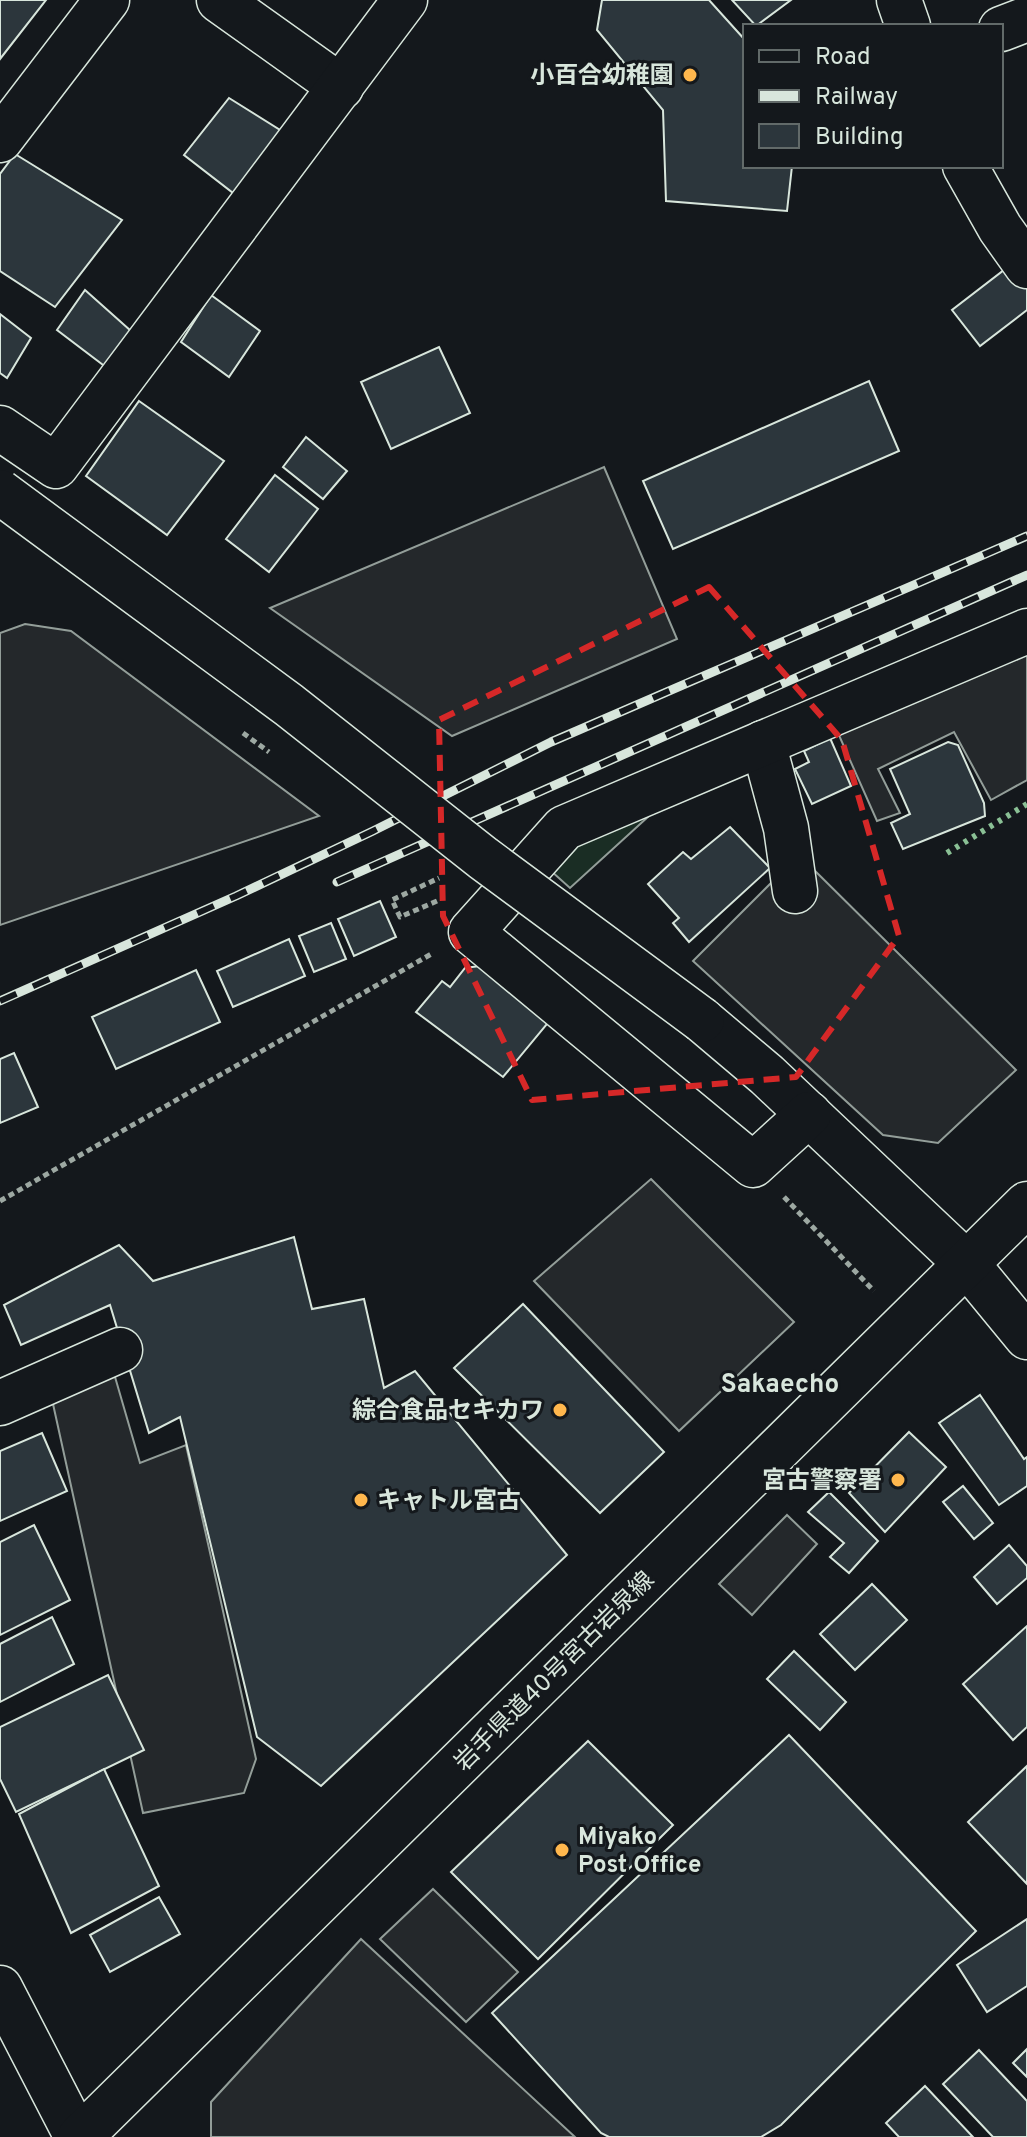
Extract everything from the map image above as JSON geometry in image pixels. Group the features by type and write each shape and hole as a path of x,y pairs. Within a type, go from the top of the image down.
{"street":[{"path":"0,140 107,0"},
{"path":"219,0 341,87"},
{"path":"0,428 56,466 405,0"},
{"path":"899,0 907,24"},
{"path":"1003,28 1027,19"},
{"path":"966,168 1000,228 1027,266"},
{"path":"0,492 289,705 483,858 702,1020 767,1075 967,1264 1027,1337"},
{"path":"809,1114 753,1165 471,932 564,828 1027,631"},
{"path":"763,743 786,828 795,891"},
{"name":"岩手県道40号宮古岩泉線","path":"78,2137 1027,1204"},
{"path":"0,1403 120,1350"},
{"path":"0,1988 78,2137"}],"path":[{"path":"0,1201 471,932 453,894 400,917 392,900 483,858"},
{"path":"753,1165 875,1293"}],"highlighted area":[{"path":"709,587 842,740 899,936 796,1077 532,1100 443,916 439,720"}],"green space":[{"path":"672,795 570,888 541,862"}],"shaded area":[{"path":"604,467 677,639 452,736 270,608"},
{"path":"25,624 71,631 319,816 0,925 0,633"},
{"path":"1027,642 1027,780 991,800 954,732 878,769 900,813 877,821 834,724"},
{"path":"799,855 1016,1070 938,1143 883,1135 693,961"},
{"path":"651,1179 794,1322 679,1431 534,1281"},
{"path":"104,1339 140,1463 186,1445 256,1759 244,1793 143,1813 44,1363"},
{"path":"787,1515 817,1544 752,1615 719,1584"},
{"path":"433,1889 518,1972 466,2022 380,1939"},
{"path":"361,1939 575,2137 211,2137 211,2102"}],"building":[{"path":"0,0 46,0 0,59"},
{"name":"小百合幼稚園","path":"602,0 709,0 743,38 743,168 792,168 787,211 666,201 663,110 597,30"},
{"path":"732,0 791,0 759,24 754,24"},
{"path":"229,98 288,135 237,196 184,155"},
{"path":"15,154 122,220 55,307 0,271 0,174"},
{"path":"1017,260 1027,273 1027,310 980,346 952,310"},
{"path":"85,290 131,331 111,371 57,330"},
{"path":"211,295 260,331 229,377 181,342"},
{"path":"0,314 31,338 7,378 0,373"},
{"path":"439,347 470,413 391,449 361,382"},
{"path":"869,381 899,451 673,549 643,481"},
{"path":"139,401 224,461 167,535 86,476"},
{"path":"306,437 347,471 323,499 283,467"},
{"path":"275,475 318,509 269,572 226,539"},
{"path":"830,738 851,786 812,804 795,769 809,762 804,751"},
{"path":"948,742 958,745 984,803 985,816 903,849 891,823 910,814 890,769"},
{"path":"730,827 770,868 689,942 673,923 679,918 648,884 683,852 691,859"},
{"path":"380,901 396,937 354,956 338,919"},
{"path":"331,923 346,959 314,972 299,936"},
{"path":"289,939 305,976 233,1007 217,971"},
{"path":"487,965 552,1018 503,1077 416,1012 442,981 450,987 465,968"},
{"path":"196,970 220,1022 116,1069 92,1017"},
{"path":"14,1053 38,1107 0,1123 0,1059"},
{"name":"キャトル宮古","path":"294,1237 312,1309 364,1299 384,1388 415,1371 567,1555 321,1786 257,1737 180,1417 149,1433 110,1305 21,1345 4,1305 119,1245 153,1281"},
{"name":"綜合食品セキカワ","path":"523,1304 664,1452 600,1513 454,1368"},
{"path":"980,1395 1024,1459 1027,1457 1027,1486 999,1505 939,1423"},
{"name":"宮古警察署","path":"909,1432 946,1467 885,1532 849,1493"},
{"path":"42,1433 67,1491 0,1521 0,1451"},
{"path":"963,1486 993,1523 974,1539 943,1502"},
{"path":"829,1492 878,1541 849,1573 830,1557 844,1543 808,1512"},
{"path":"34,1525 70,1600 0,1635 0,1542"},
{"path":"1009,1545 1027,1566 1027,1578 997,1604 974,1577"},
{"path":"872,1584 907,1620 855,1670 820,1634"},
{"path":"52,1617 74,1664 0,1702 0,1644"},
{"path":"1027,1626 1027,1727 1013,1740 963,1684"},
{"path":"794,1651 846,1702 820,1730 767,1679"},
{"path":"108,1675 144,1750 16,1812 0,1779 0,1727"},
{"path":"789,1735 976,1931 781,2125 761,2137 609,2137 601,2133 492,2013"},
{"path":"588,1741 673,1825 538,1959 451,1872"},
{"path":"1027,1766 1027,1884 968,1822"},
{"path":"104,1769 159,1886 71,1933 19,1814"},
{"path":"159,1897 180,1934 110,1972 90,1935"},
{"path":"1027,1919 1027,1986 987,2012 957,1965"},
{"path":"1027,2049 1027,2077 1013,2063"},
{"path":"979,2050 1027,2101 1027,2137 993,2137 943,2084"},
{"path":"925,2086 973,2137 899,2137 886,2123"}],"railway":[{"path":"0,1001 236,896 551,742 1027,536"},
{"path":"337,882 1027,575"}],"hedge":[{"path":"947,853 1027,804"}],"place":[{"name":"小百合幼稚園","path":"690,75"},
{"name":"綜合食品セキカワ","path":"560,1410"},
{"name":"宮古警察署","path":"898,1480"},
{"name":"キャトル宮古","path":"361,1500"},
{"name":"Miyako Post Office","path":"562,1850"}],"district":[{"name":"Sakaecho","path":"780,1383"}]}
